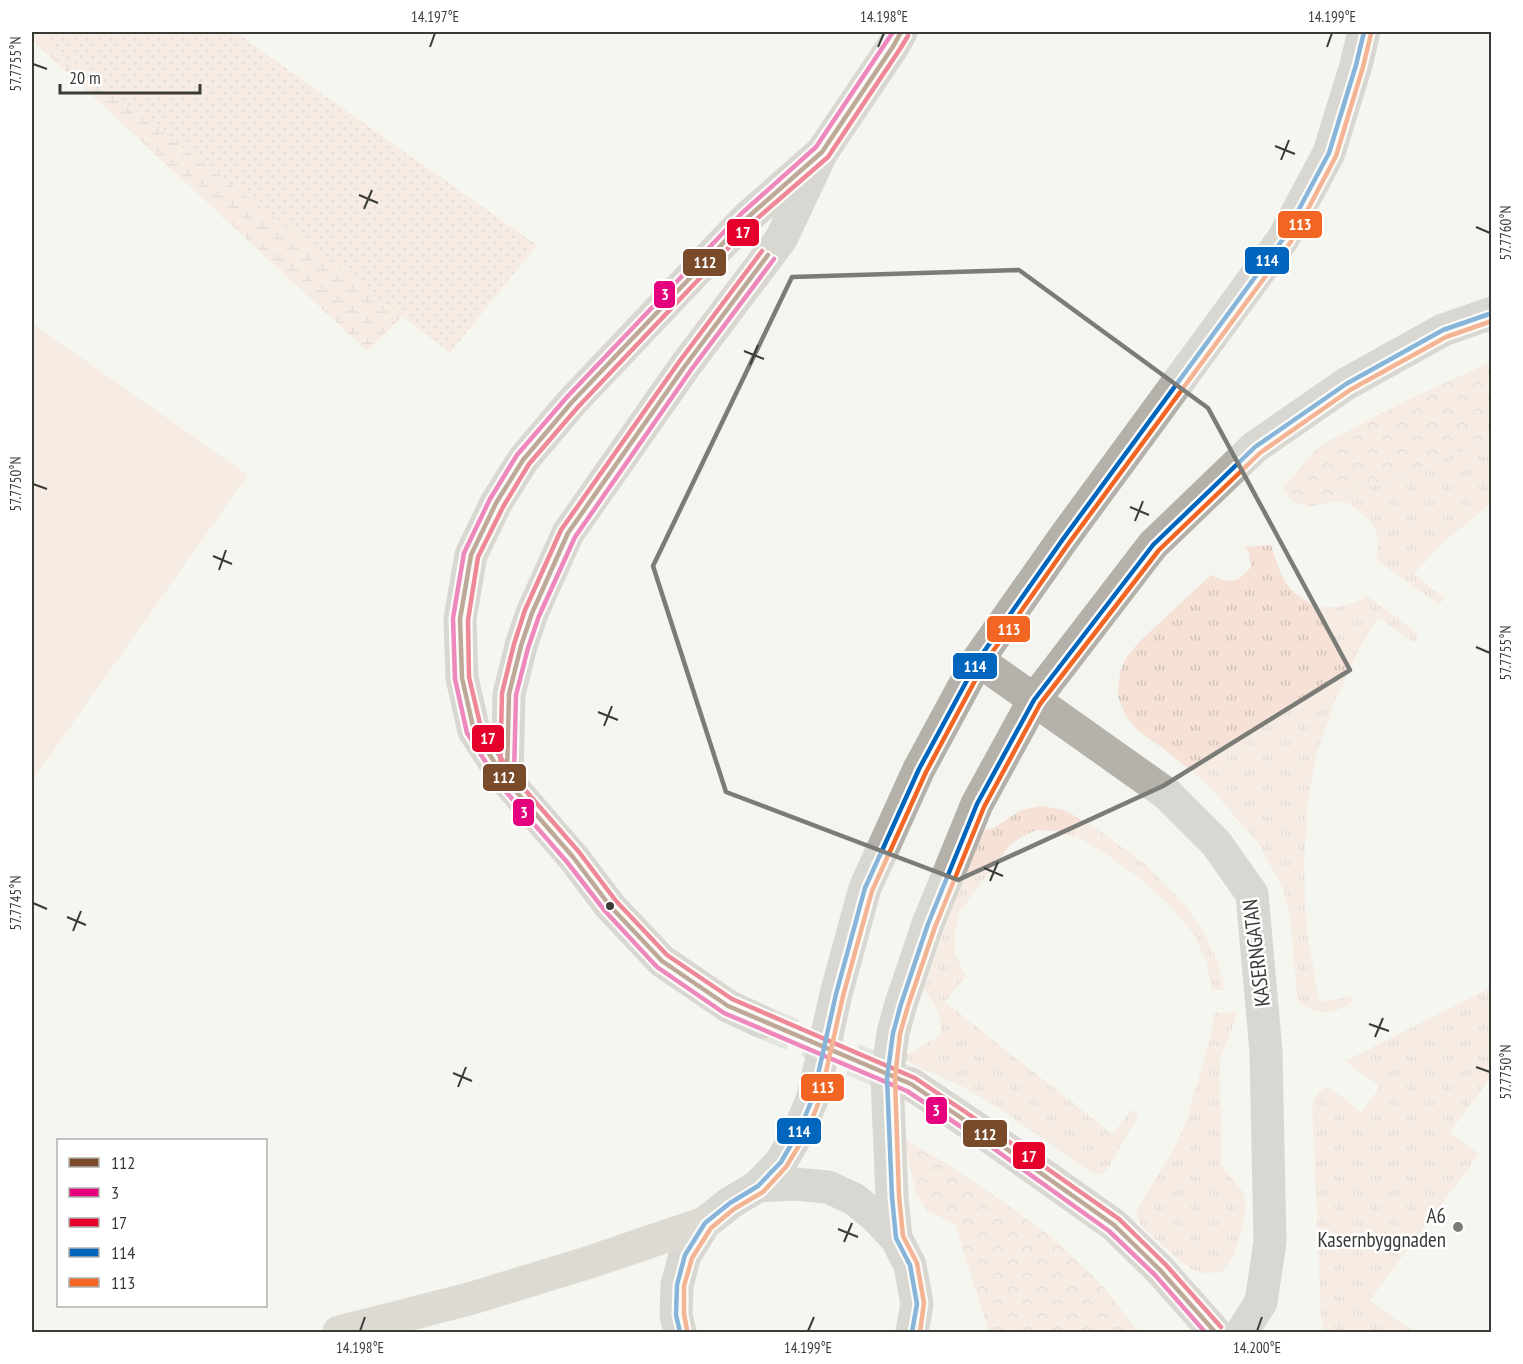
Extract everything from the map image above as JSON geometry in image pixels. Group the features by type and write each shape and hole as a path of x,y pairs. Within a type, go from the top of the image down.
{"highway":[{"path":"339,1332 470,1299 705,1224"}],"street":[{"path":"507,781 509,694 532,613 568,533 685,366 781,239 822,152 901,32"},
{"path":"680,1332 676,1315 677,1285 685,1255 705,1224 730,1203 758,1186 781,1162 799,1131 813,1098 836,993 865,888 919,770 978,660 1063,539 1283,239 1329,153 1364,32"},
{"path":"762,1022 728,1006 662,961 610,906 573,857 507,781 474,730 462,678 460,619 471,555 496,503 523,460 580,394 747,218 822,152"},
{"path":"896,1239 887,1078 893,1033 928,924 977,804 1034,700 1153,545 1255,447 1346,384 1443,330 1491,313"},
{"name":"KASERNGATAN","path":"978,660 1167,794 1216,843 1252,894 1266,1052 1270,1242 1261,1302 1242,1332"},
{"path":"910,1084 1114,1225 1160,1270 1215,1332"},
{"path":"758,1186 794,1184 828,1187 854,1199 876,1217 896,1239 910,1264 917,1304 912,1332"}],"highlighted area":[{"path":"1019,270 1208,408 1350,670 1163,786 958,880 726,792 653,566 792,277"}],"green space":[{"path":"32,32 182,32 464,256 367,351 32,40"},
{"path":"34,32 235,32 537,245 450,353"},
{"path":"32,323 248,475 32,781"},
{"path":"1491,362 1491,442 1462,451 1388,481 1338,491 1328,498 1330,502 1309,507 1291,501 1283,488 1319,446 1405,401"},
{"path":"1491,442 1491,503 1438,547 1414,574 1444,598 1440,604 1376,560 1379,545 1376,532 1369,519 1348,503 1330,502 1327,498 1338,491 1388,481 1462,451"},
{"path":"1271,545 1287,584 1308,602 1338,607 1368,596 1418,634 1417,641 1412,641 1378,618 1358,651 1334,704 1317,753 1308,801 1304,861 1306,924 1319,1002 1353,996 1352,1002 1339,1010 1315,1011 1308,1008 1297,997 1290,917 1284,891 1258,843 1205,782 1137,730 1125,714 1118,696 1120,672 1126,658 1138,643 1211,575 1228,581 1241,577 1251,567 1249,553 1245,547"},
{"path":"1042,806 1064,810 1095,827 1146,865 1185,905 1202,929 1223,979 1224,990 1212,990 1207,964 1195,936 1169,905 1143,881 1079,838 1056,831 1036,830 1010,845 959,913 955,934 955,954 966,976 945,1002 1112,1134 1133,1109 1137,1112 1135,1122 1108,1168 1102,1174 1090,1172 1005,1112 967,1089 904,1060 904,1056 940,1036 939,1016 924,988 968,864 985,830 994,828 1021,810"},
{"path":"1491,987 1491,1076 1450,1132 1479,1154 1370,1300 1414,1332 1326,1332 1321,1318 1312,1103 1319,1091 1329,1087 1361,1112 1380,1087 1345,1061"},
{"path":"1236,1012 1236,1018 1220,1059 1222,1166 1244,1193 1246,1206 1242,1228 1228,1265 1221,1272 1202,1273 1180,1261 1141,1226 1137,1209 1174,1149 1186,1122 1210,1038 1214,1013"},
{"path":"904,1139 946,1163 1054,1239 1102,1285 1139,1332 989,1332 955,1225 928,1211 916,1194"}],"tunnel":[{"path":"762,1022 911,1084"}],"transit line":[{"name":"3","path":"893,32 816,147 742,213 567,397 517,455 490,499 464,553 453,618 455,679 467,733 501,786 567,862 605,911 657,967 724,1013 907,1091 990,1146 1109,1231 1155,1275 1205,1332"},
{"name":"112","path":"901,32 822,152 747,218 572,402 523,460 496,503 471,555 460,619 462,678 474,731 507,781 573,857 610,906 662,961 728,1006 911,1084 1114,1225 1160,1270 1215,1332"},
{"name":"114","path":"680,1332 676,1315 677,1285 685,1255 705,1223 730,1203 758,1186 781,1162 799,1131 813,1097 836,994 865,888 919,769 978,660 1063,539 1283,239 1329,153 1364,32"},
{"name":"113","path":"687,1330 684,1314 684,1286 692,1258 711,1228 734,1209 763,1192 786,1167 806,1134 820,1099 843,996 872,891 926,772 984,664 1069,543 1290,243 1336,156 1371,34"},
{"name":"17","path":"908,36 828,157 752,223 578,407 529,464 503,507 478,557 468,620 469,677 481,728 513,776 579,852 616,901 667,955 732,999 915,1078 1119,1219 1166,1265 1221,1327"},
{"name":"17","path":"500,774 502,693 514,644 525,610 561,530 679,362 762,251"},
{"name":"112","path":"507,774 509,694 521,646 532,613 568,533 685,366 768,255"},
{"name":"3","path":"514,774 516,695 528,648 539,616 575,537 691,370 774,259"},
{"name":"114","path":"912,1332 917,1304 910,1265 896,1238 892,1197 887,1078 893,1033 928,924 977,804 1034,700 1153,545 1255,447 1346,384 1443,330 1492,313"},
{"name":"113","path":"920,1332 924,1303 917,1263 903,1236 899,1196 895,1078 900,1034 935,927 984,807 1040,704 1159,550 1260,453 1350,390 1446,337 1492,321"}],"place":[{"name":"A6 Kasernbyggnaden","path":"1458,1227"}]}
